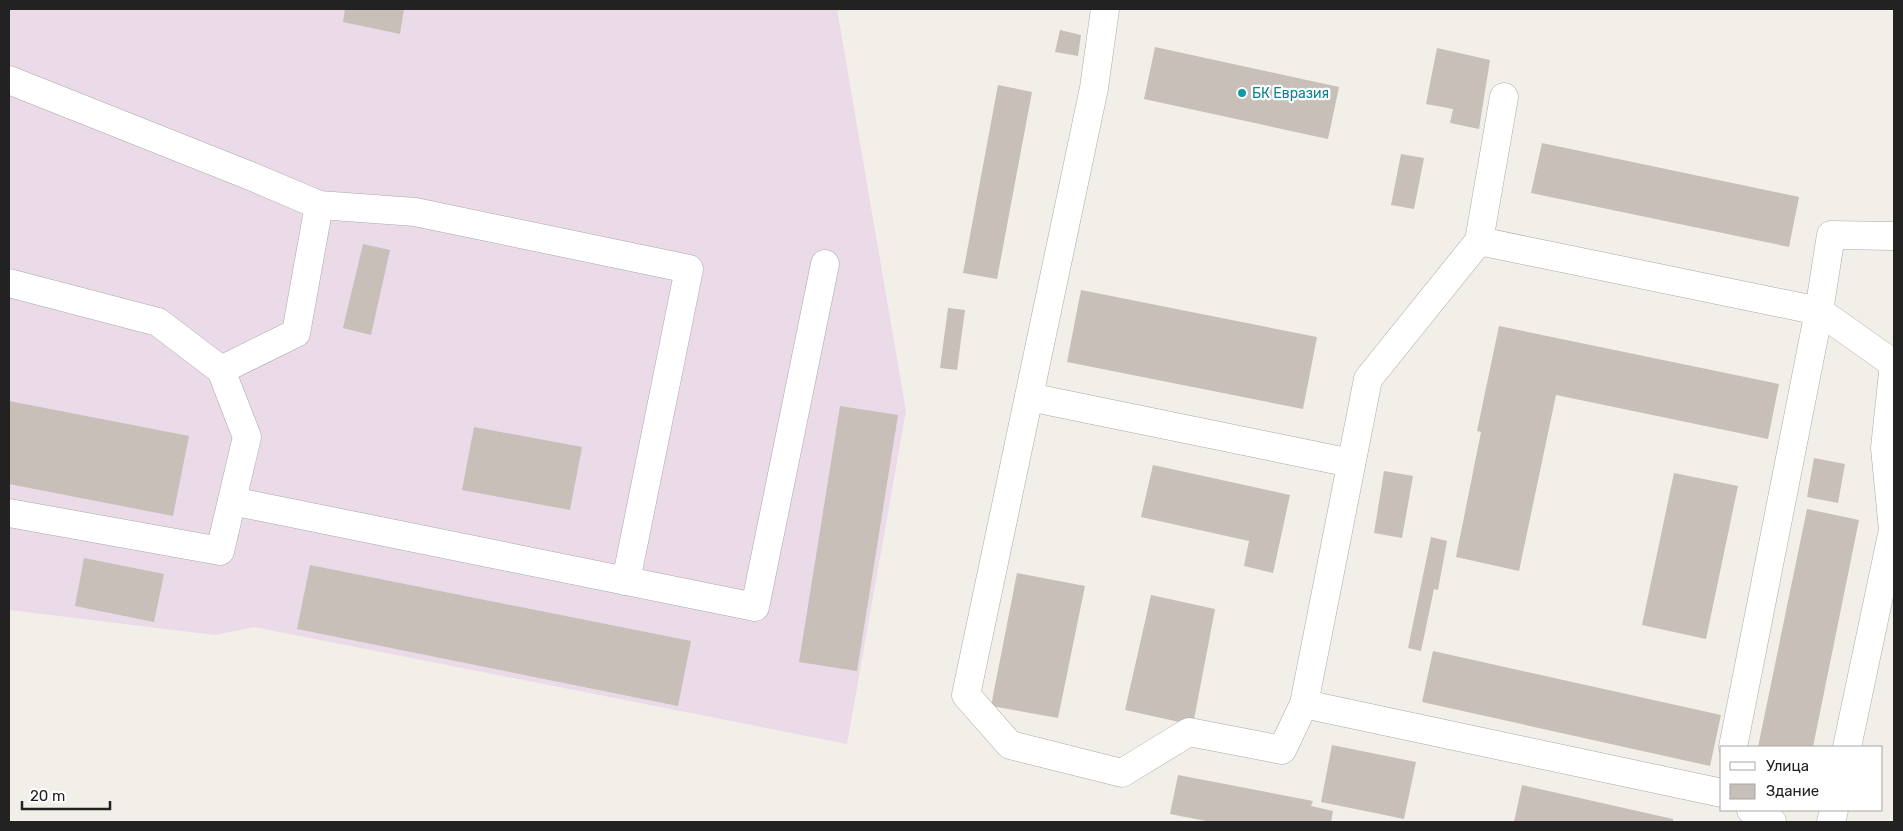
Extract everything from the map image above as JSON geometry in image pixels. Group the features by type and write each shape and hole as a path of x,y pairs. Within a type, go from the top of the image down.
{"lane":[{"path":"1105,9 1094,88 966,695 1010,745 1122,772 1189,732 1282,750 1304,704 1368,379 1478,241 1504,97"},
{"path":"9,80 239,171 319,206 414,212 689,269 626,581"},
{"path":"221,370 296,333 319,206"},
{"path":"1733,746 1819,311 1831,235 1894,236"},
{"path":"1478,241 1819,311 1894,364 1885,448 1892,530 1847,746"},
{"path":"232,501 755,607 825,264"},
{"path":"9,283 158,322 221,370 248,438 220,551 9,513"},
{"path":"1029,397 1351,463"},
{"path":"1304,704 1720,793"},
{"path":"1753,811 1772,822"}],"shaded area":[{"path":"9,9 837,9 906,411 847,744 254,627 215,635 9,610"}],"building":[{"path":"345,9 404,9 400,34 343,22"},
{"path":"1060,30 1081,35 1078,56 1055,52"},
{"name":"БК Евразия","path":"1155,47 1339,87 1328,139 1144,99"},
{"path":"1437,48 1490,60 1479,129 1450,123 1453,109 1426,104"},
{"path":"998,85 1032,92 997,279 963,273"},
{"path":"1542,143 1799,197 1789,247 1531,193"},
{"path":"1401,154 1424,158 1414,209 1391,205"},
{"path":"363,244 390,250 371,335 343,328"},
{"path":"1081,290 1317,337 1303,409 1067,362"},
{"path":"948,308 965,310 957,370 940,368"},
{"path":"1499,326 1779,384 1768,439 1556,395 1519,571 1456,557 1481,432 1477,431"},
{"path":"9,401 189,436 173,516 9,484"},
{"path":"840,406 898,415 857,671 799,662"},
{"path":"474,427 582,447 570,510 462,490"},
{"path":"1814,458 1845,464 1838,503 1807,497"},
{"path":"1153,465 1290,495 1273,573 1244,566 1249,541 1141,517"},
{"path":"1384,471 1413,476 1402,538 1374,533"},
{"path":"1674,473 1738,486 1706,639 1642,625"},
{"path":"1807,509 1859,520 1813,746 1758,746"},
{"path":"1431,537 1447,541 1438,590 1434,589 1421,651 1408,648"},
{"path":"84,558 164,574 154,622 75,606"},
{"path":"310,565 691,641 678,706 297,629"},
{"path":"1017,573 1085,586 1058,718 991,706"},
{"path":"1151,595 1215,609 1193,725 1125,710"},
{"path":"1433,651 1721,715 1710,766 1422,702"},
{"path":"1332,745 1416,762 1404,819 1321,802"},
{"path":"1178,775 1313,801 1311,806 1333,811 1331,822 1211,822 1170,814"},
{"path":"1522,785 1673,819 1673,822 1514,822"}],"place":[{"name":"БК Евразия","path":"1242,93"}]}
